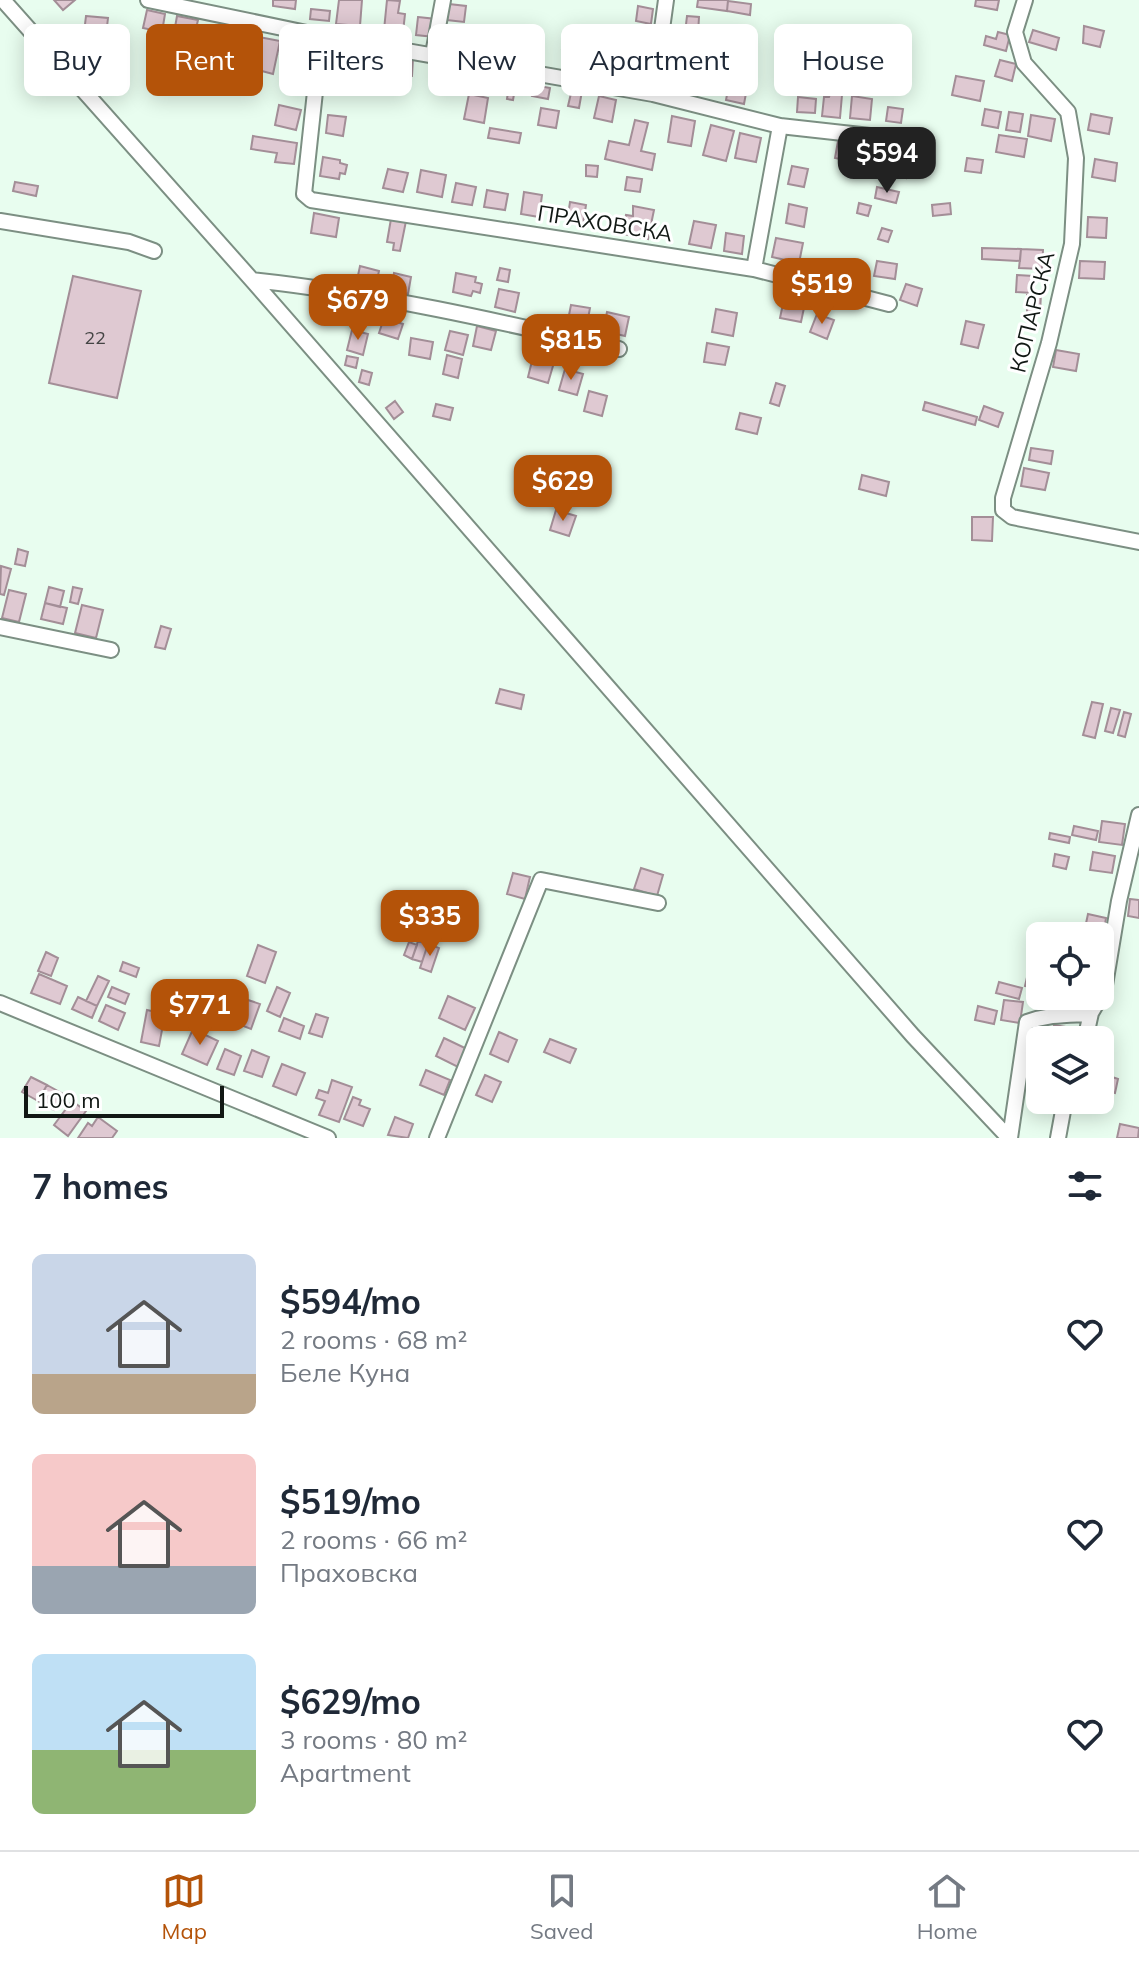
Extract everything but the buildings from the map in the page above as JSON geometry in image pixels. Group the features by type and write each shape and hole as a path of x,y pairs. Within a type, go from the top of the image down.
{"street":[{"path":"3,0 913,1036 1010,1138"},
{"path":"148,0 200,6 279,26"},
{"path":"439,24 443,0"},
{"path":"663,24 666,0"},
{"name":"КОПАРСКА","path":"1025,0 1015,32 1024,63 1068,112 1076,158 1072,244 1049,343 1003,498 1003,510 1012,517 1139,542"},
{"name":"ПРАХОВСКА","path":"315,96 304,194 311,200 754,269 889,304"},
{"path":"661,96 780,126 915,141"},
{"path":"754,269 780,126"},
{"path":"0,221 129,242 154,251"},
{"path":"252,280 505,323 619,349"},
{"path":"0,627 111,650"},
{"path":"1088,1026 1091,1013 1104,991 1119,901 1139,815"},
{"path":"437,1138 541,880 658,903"},
{"path":"0,1003 328,1138"},
{"path":"1010,1138 1027,1022 1043,1016 1067,1017 1091,1013"},
{"path":"1058,1138 1062,1114"}]}
